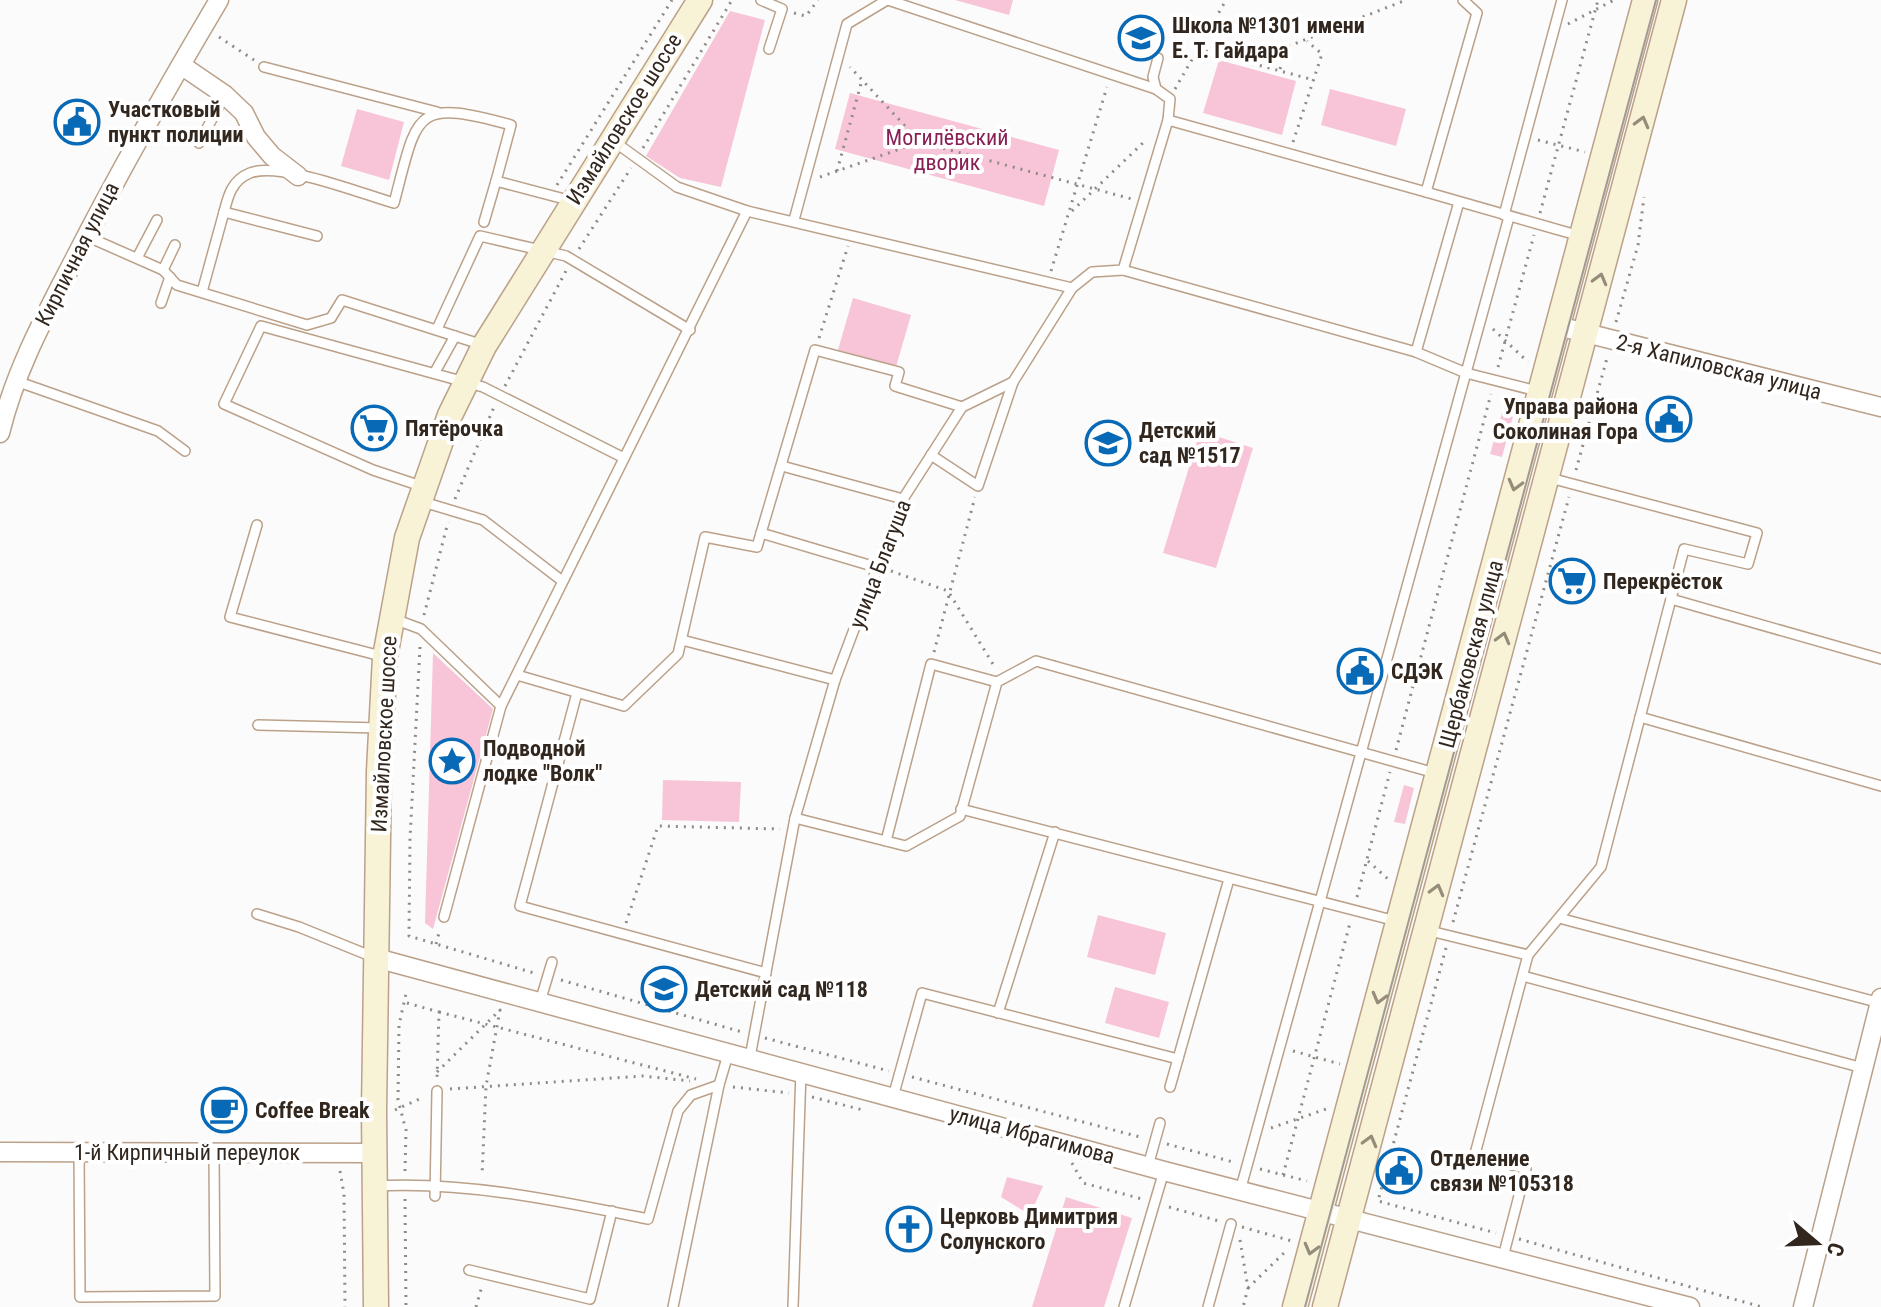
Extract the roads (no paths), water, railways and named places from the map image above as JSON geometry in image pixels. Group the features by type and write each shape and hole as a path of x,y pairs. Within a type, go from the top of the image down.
{"main road":[{"name":"Измайловское шоссе","path":"376,1307 374,1111 381,729 385,657 391,618 421,494 465,382 542,251 561,198 611,139 700,0"},
{"name":"Щербаковская улица","path":"1295,1307 1645,0"},
{"name":"Щербаковская улица","path":"1325,1307 1438,933 1545,477 1674,0"}],"street":[{"name":"Кирпичная улица","path":"0,433 16,381 86,236 219,0"},
{"path":"181,65 225,95 244,113 256,137 272,156 298,176"},
{"name":"2-я Хапиловская улица","path":"1558,326 1881,407"},
{"name":"улица Ибрагимова","path":"376,958 1240,1191 1690,1307"},
{"path":"1803,1307 1880,1000"},
{"name":"1-й Кирпичный переулок","path":"0,1152 374,1153"}],"lane":[{"path":"761,0 782,9 769,49"},
{"path":"794,220 847,24 888,0 1156,89 1170,99 1168,120 1123,270"},
{"path":"1426,192 1477,13 1463,0"},
{"path":"1240,1191 1481,318 1562,0"},
{"path":"1156,89 1153,77 1158,58"},
{"path":"264,67 437,112 460,111 511,125 484,222"},
{"path":"199,143 225,95"},
{"path":"202,292 231,187 250,172 276,171 394,203 411,138 421,122 437,112"},
{"path":"1168,120 1582,237"},
{"path":"611,139 677,187 747,211 1072,288"},
{"path":"496,181 561,198"},
{"path":"1416,352 1459,202"},
{"path":"444,917 501,706 747,211"},
{"path":"224,212 317,236"},
{"path":"137,258 157,220"},
{"path":"86,236 167,274 177,285 307,325 331,318 342,300 484,346"},
{"path":"437,329 480,236 572,259 690,330"},
{"path":"161,303 175,245"},
{"path":"931,455 978,486 1013,382 1072,288 1092,272 1123,270 1416,352 1466,373 1540,392"},
{"path":"561,580 483,520 451,510 373,470 224,404 261,326 465,382 500,395 624,458"},
{"path":"435,372 455,336"},
{"path":"517,675 624,706 678,654 705,537 757,547 815,350 899,372 895,386 962,407 1013,382"},
{"path":"16,381 158,431 185,451"},
{"name":"улица Благуша","path":"750,1057 794,824 835,680 903,499 962,407"},
{"path":"782,466 903,499"},
{"path":"1503,1257 1526,1169 1475,1154 1528,955 1601,867 1684,549 1748,564 1757,533 1545,477"},
{"path":"257,525 230,617 385,657"},
{"path":"761,533 879,568"},
{"path":"1671,599 1881,659"},
{"path":"391,618 421,629 501,706"},
{"path":"682,640 835,680"},
{"path":"886,841 931,664 1000,680 1036,661 1438,774"},
{"path":"794,824 906,846 960,816 1000,680"},
{"path":"577,693 520,906 766,973"},
{"path":"1640,717 1881,786"},
{"path":"258,725 381,729"},
{"path":"961,809 1399,922"},
{"path":"998,1013 1055,832"},
{"path":"1170,1087 1229,879"},
{"path":"257,914 376,958"},
{"path":"1559,918 1880,1000"},
{"path":"562,929 566,919"},
{"path":"1438,933 1528,955"},
{"path":"540,1002 552,962"},
{"path":"1523,976 1863,1068"},
{"path":"893,1097 922,993 1178,1059"},
{"path":"673,1307 719,1085 729,1051"},
{"path":"793,1307 801,1071"},
{"path":"374,1186 405,1185 435,1191 481,1191 648,1219 678,1111 691,1095 719,1085"},
{"path":"435,1191 437,1091"},
{"path":"1124,1307 1155,1203 1155,1141 1160,1123"},
{"path":"79,1152 80,1297 215,1296 214,1152"},
{"path":"469,1270 590,1299 612,1211"},
{"path":"1208,1307 1231,1224"}],"tram line":[{"path":"1305,1307 1656,0"}],"place":[{"name":"Школа №1301 имени Е. Т. Гайдара","path":"1141,38"},
{"name":"Участковый пункт полиции","path":"77,122"},
{"name":"Управа района Соколиная Гора","path":"1669,419"},
{"name":"Пятёрочка","path":"374,428"},
{"name":"Детский сад №1517","path":"1108,443"},
{"name":"Перекрёсток","path":"1572,581"},
{"name":"СДЭК","path":"1360,671"},
{"name":"Подводной лодке \"Волк\"","path":"452,761"},
{"name":"Детский сад №118","path":"664,989"},
{"name":"Coffee Break","path":"224,1110"},
{"name":"Отделение связи №105318","path":"1399,1171"},
{"name":"Церковь Димитрия Солунского","path":"909,1229"}],"park label":[{"name":"Могилёвский дворик","path":"947,150"}]}
